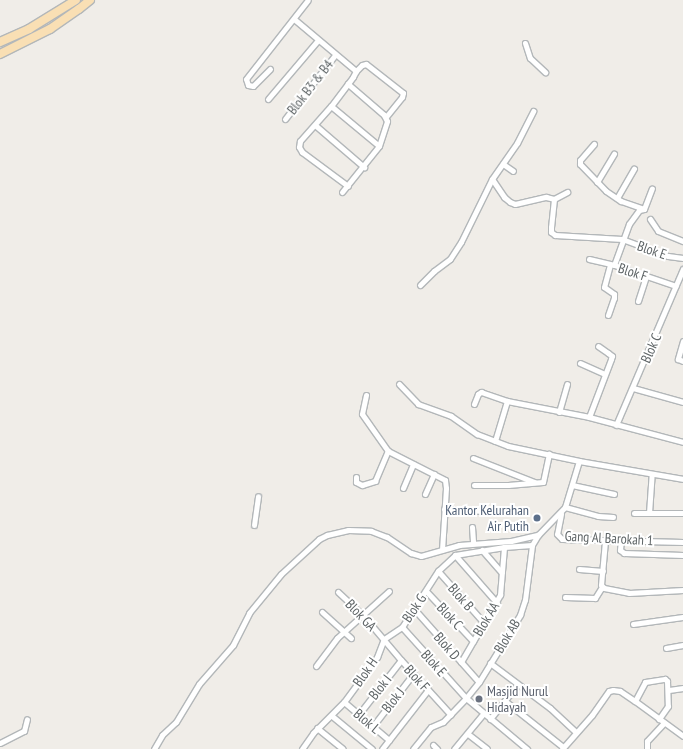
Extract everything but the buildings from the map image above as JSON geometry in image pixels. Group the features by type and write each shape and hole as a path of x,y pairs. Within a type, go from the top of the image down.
{"main road":[{"path":"0,42 29,29 76,0"},
{"path":"0,54 50,29 79,10 90,0"}],"street":[{"path":"270,69 253,86 248,85 246,79 308,0"},
{"path":"294,18 335,55 354,69"},
{"path":"268,99 318,40"},
{"path":"525,43 530,58 546,72"},
{"name":"Blok B3 & B4","path":"285,119 335,55"},
{"path":"342,192 348,186 364,167 379,146 387,121 386,117 402,97 403,93 366,64 354,69 348,84 300,141 299,147 302,152 348,186"},
{"path":"348,84 386,117"},
{"path":"331,106 379,146"},
{"path":"420,285 434,271 450,259 461,242 492,179 523,132 533,111"},
{"path":"315,125 364,167"},
{"path":"594,144 580,162 597,182 617,198 644,209"},
{"path":"597,182 614,154"},
{"path":"503,164 513,171"},
{"path":"617,198 634,168"},
{"path":"492,179 504,197 510,202 516,204 546,197 554,199 567,192"},
{"path":"644,209 652,188"},
{"name":"Blok E","path":"554,199 551,227 552,232 555,235 622,239 668,256 683,258"},
{"path":"608,315 614,294 604,287 629,224 639,210 644,209"},
{"path":"650,219 658,232 683,241"},
{"name":"Blok F","path":"589,259 676,286"},
{"name":"Blok C","path":"616,426 676,286 681,280 683,269"},
{"path":"638,301 646,276"},
{"path":"683,341 678,358 683,361"},
{"path":"589,417 612,356 598,346"},
{"path":"580,363 605,374"},
{"path":"399,384 418,404 447,414 477,434 508,446 579,461 683,479"},
{"path":"559,412 568,384"},
{"path":"633,388 683,402"},
{"path":"474,404 479,392 507,401 589,417 616,426 683,442"},
{"path":"366,395 362,414 388,451 445,480 442,550"},
{"path":"495,441 507,401"},
{"path":"356,477 356,482 362,485 375,481 388,451"},
{"path":"474,485 508,485 544,481 549,454"},
{"path":"473,458 534,483"},
{"path":"455,555 504,547 532,545 538,535 561,513 565,507 579,461"},
{"path":"403,488 413,464"},
{"path":"425,494 434,474"},
{"path":"649,513 652,474"},
{"path":"572,485 614,494"},
{"path":"254,525 258,496"},
{"path":"565,507 598,516 614,517"},
{"path":"444,509 504,512"},
{"name":"Gang Al Barokah 1","path":"561,513 557,534 559,537 605,541 621,540 683,542"},
{"path":"634,513 683,513"},
{"path":"472,527 473,543"},
{"path":"154,749 162,735 171,728 199,684 233,645 249,613 284,570 319,539 340,531 360,530 381,534 415,556 425,556 442,550 473,543 511,541 538,535"},
{"path":"621,540 620,550 624,553 683,554"},
{"path":"565,597 595,598 602,587 605,541"},
{"name":"Blok AB","path":"413,749 431,727 443,722 466,698 478,682 520,615 525,600 532,545"},
{"name":"Blok AA","path":"461,662 497,603 502,587 504,547"},
{"path":"482,550 502,573"},
{"path":"455,555 497,603"},
{"name":"Blok G","path":"384,639 402,627 438,571 455,555"},
{"path":"579,569 603,571"},
{"name":"Blok B","path":"438,571 484,623"},
{"path":"602,587 629,593 683,590"},
{"path":"316,666 332,642 389,591"},
{"name":"Blok C","path":"426,591 473,641"},
{"name":"Blok GA","path":"338,592 362,614 384,639"},
{"name":"Blok D","path":"414,610 478,682"},
{"path":"322,612 351,638"},
{"path":"633,624 683,617"},
{"name":"Blok E","path":"402,627 466,698 490,720 527,749"},
{"name":"Blok F","path":"384,639 413,674 451,715"},
{"name":"Blok H","path":"305,748 308,738 332,716 344,702 377,657 384,639"},
{"path":"666,648 683,645"},
{"name":"Blok I","path":"359,714 401,660"},
{"path":"490,663 556,712 576,732"},
{"name":"Blok J","path":"373,726 413,674"},
{"path":"635,701 646,682 665,679 667,681 669,690 668,706 662,721 647,742 647,749"},
{"path":"490,720 518,685"},
{"path":"669,690 683,688"},
{"path":"382,749 428,690"},
{"path":"505,701 563,748 609,691 620,691 683,736"},
{"name":"Blok L","path":"344,702 389,740"},
{"path":"454,749 468,734 483,714"},
{"path":"332,716 372,749"},
{"path":"0,744 24,731 27,719"},
{"path":"318,728 343,749"},
{"path":"468,734 487,749"}],"place":[{"name":"Kantor Kelurahan Air Putih","path":"537,518"},
{"name":"Masjid Nurul Hidayah","path":"479,699"}]}
